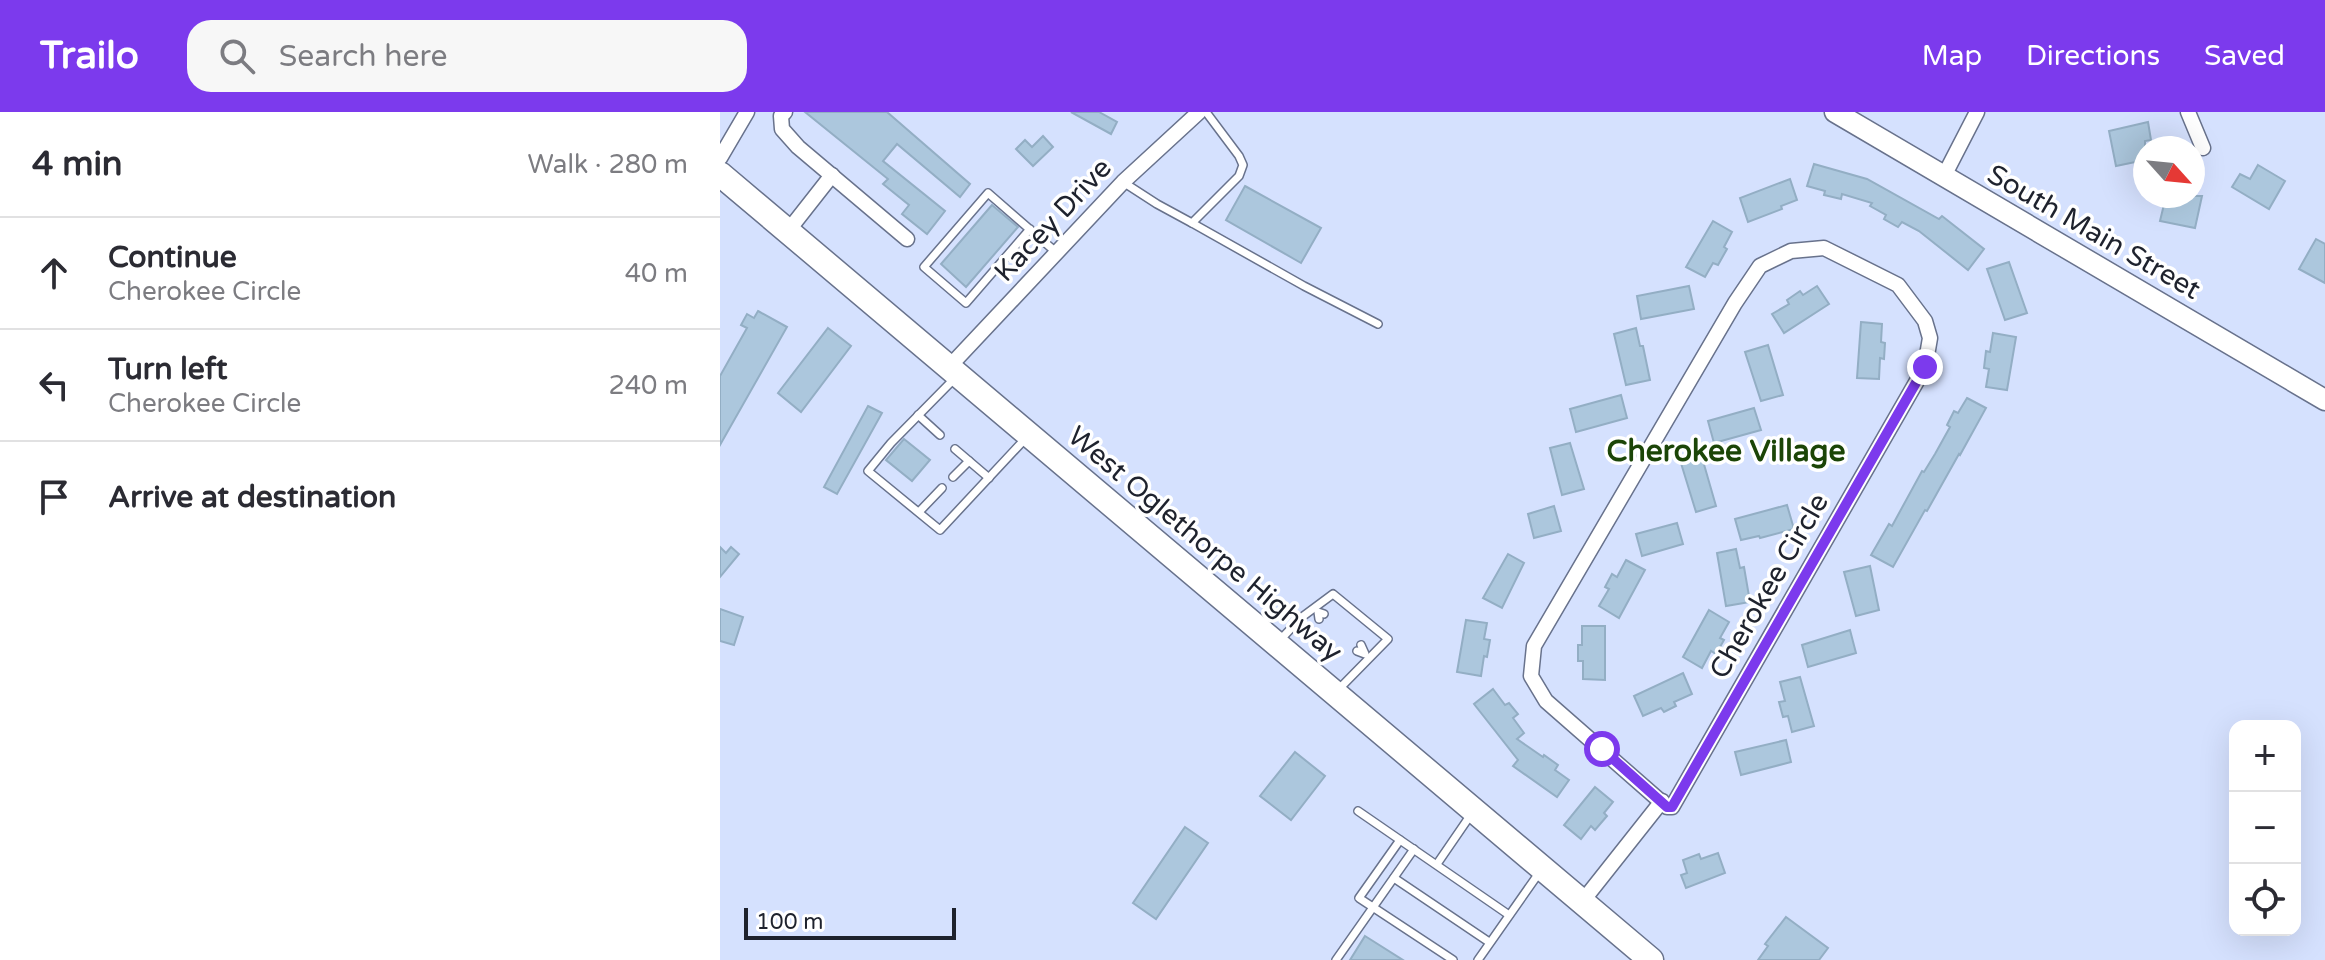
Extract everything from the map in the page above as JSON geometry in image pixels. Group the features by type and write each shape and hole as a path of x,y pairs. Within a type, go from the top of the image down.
{"highway":[{"name":"West Oglethorpe Highway","path":"720,174 1651,960"}],"street":[{"path":"720,158 747,112"},
{"path":"785,112 781,116 782,129 798,147 907,239"},
{"name":"Kacey Drive","path":"954,371 1123,182 1199,112"},
{"name":"South Main Street","path":"1835,112 2325,400"},
{"path":"1944,176 1977,112"},
{"path":"2188,112 2198,136"},
{"path":"788,231 832,175"},
{"name":"Cherokee Circle","path":"1824,248 1898,285 1925,321 1930,338 1925,367 1672,807 1667,807 1662,801 1546,701 1531,676 1534,646 1735,303 1760,266 1791,251 1824,248"},
{"name":"Cherokee Circle","path":"1582,902 1662,801"}],"lane":[{"path":"1192,223 1239,176 1243,165 1206,112"},
{"path":"1123,182 1304,286 1378,324"},
{"path":"1030,229 966,303 924,267 988,193 1030,229 1057,253"},
{"path":"954,371 868,471 940,530 1029,435"},
{"path":"918,415 940,435"},
{"path":"955,449 989,478"},
{"path":"953,477 969,461"},
{"path":"919,512 942,488"},
{"path":"1277,643 1302,617 1319,613 1333,594 1388,639 1335,693"},
{"path":"1359,648 1368,656"},
{"path":"1358,811 1509,915"},
{"path":"1437,864 1474,811"},
{"path":"1400,840 1359,898 1453,960"},
{"path":"1336,960 1414,849"},
{"path":"1478,960 1543,868"},
{"path":"1394,878 1489,942"}],"building":[{"path":"805,112 887,112 970,184 960,197 897,144 883,161 945,211 927,234 902,214 909,205 883,184 888,179"},
{"path":"1071,112 1099,112 1117,122 1111,134"},
{"path":"2148,122 2150,136 2133,136 2133,162 2116,166 2109,131"},
{"path":"1043,136 1053,147 1033,166 1016,149 1025,140 1032,147"},
{"path":"1814,164 1867,179 1939,219 1942,216 1984,249 1968,270 1919,231 1902,222 1898,227 1884,219 1886,215 1870,206 1872,203 1842,194 1841,199 1824,195 1825,191 1807,186"},
{"path":"2258,165 2285,181 2269,209 2232,187 2240,174 2250,179"},
{"path":"1790,179 1797,200 1748,222 1740,198"},
{"path":"1245,186 1321,228 1301,263 1226,220"},
{"path":"992,205 1018,227 966,287 941,264"},
{"path":"2163,208 2199,208 2195,228 2160,221"},
{"path":"1713,221 1732,232 1718,265 1713,263 1705,277 1686,267"},
{"path":"2316,239 2325,244 2325,283 2299,269"},
{"path":"2009,262 2027,313 2005,320 1987,269"},
{"path":"1689,286 1694,309 1641,319 1637,296"},
{"path":"1817,286 1829,304 1784,333 1772,314 1789,304 1787,300 1800,291 1803,295"},
{"path":"758,311 787,327 720,445 720,376 747,328 741,325 747,314 754,318"},
{"path":"1861,322 1882,324 1881,342 1885,343 1884,359 1880,358 1879,379 1857,378"},
{"path":"828,328 851,346 801,412 778,393"},
{"path":"1636,328 1650,380 1626,385 1614,334"},
{"path":"1993,333 2016,337 2007,390 1986,387 1989,369 1984,368 1986,351 1990,352"},
{"path":"1768,345 1783,395 1761,401 1745,352"},
{"path":"1621,395 1627,418 1576,432 1570,409"},
{"path":"1967,398 1986,408 1893,567 1871,555 1935,454 1950,427 1947,425 1954,411 1958,413"},
{"path":"868,406 882,413 837,494 824,487"},
{"path":"1754,408 1761,430 1714,443 1708,421"},
{"path":"904,439 930,460 912,481 886,460"},
{"path":"1570,443 1584,489 1562,495 1550,448"},
{"path":"1701,454 1716,506 1696,512 1680,460"},
{"path":"1787,505 1794,529 1741,540 1735,519"},
{"path":"1554,506 1561,531 1534,538 1528,514"},
{"path":"1677,523 1683,544 1642,556 1636,534"},
{"path":"720,547 726,553 731,547 739,554 720,577"},
{"path":"1736,549 1740,568 1744,567 1750,602 1726,606 1717,553"},
{"path":"1508,554 1524,563 1502,608 1483,598"},
{"path":"1626,560 1645,570 1619,618 1599,606 1609,589 1605,587 1612,574 1617,577"},
{"path":"1870,566 1879,610 1856,616 1844,572"},
{"path":"720,609 743,617 734,645 720,641"},
{"path":"1709,610 1729,622 1716,654 1711,651 1702,668 1683,657"},
{"path":"1466,620 1487,623 1484,639 1490,640 1481,676 1457,672"},
{"path":"1582,626 1605,626 1605,680 1583,679 1583,661 1578,661"},
{"path":"1850,630 1856,653 1808,667 1802,645"},
{"path":"1683,673 1692,694 1674,702 1676,706 1664,712 1661,708 1643,716 1634,696"},
{"path":"1800,677 1814,726 1792,732 1788,716 1783,717 1779,702 1785,701 1780,682"},
{"path":"1493,689 1505,705 1509,703 1518,714 1513,718 1524,733 1517,739 1558,765 1555,770 1569,780 1557,797 1513,766 1518,760 1474,704"},
{"path":"1786,740 1791,762 1741,775 1735,752"},
{"path":"1295,752 1325,776 1291,820 1260,796"},
{"path":"1595,787 1613,802 1604,813 1607,816 1595,830 1591,826 1581,839 1564,825"},
{"path":"1185,827 1208,843 1156,919 1133,903"},
{"path":"1718,853 1725,873 1686,888 1681,875 1687,873 1683,860 1699,854 1701,859"},
{"path":"1786,917 1828,948 1819,960 1758,960 1768,946 1765,944"},
{"path":"1365,936 1403,960 1350,960"}],"district":[{"name":"Cherokee Village","path":"1726,451"}],"route":[{"path":"1602,749 1667,807 1672,807 1925,367"}]}
